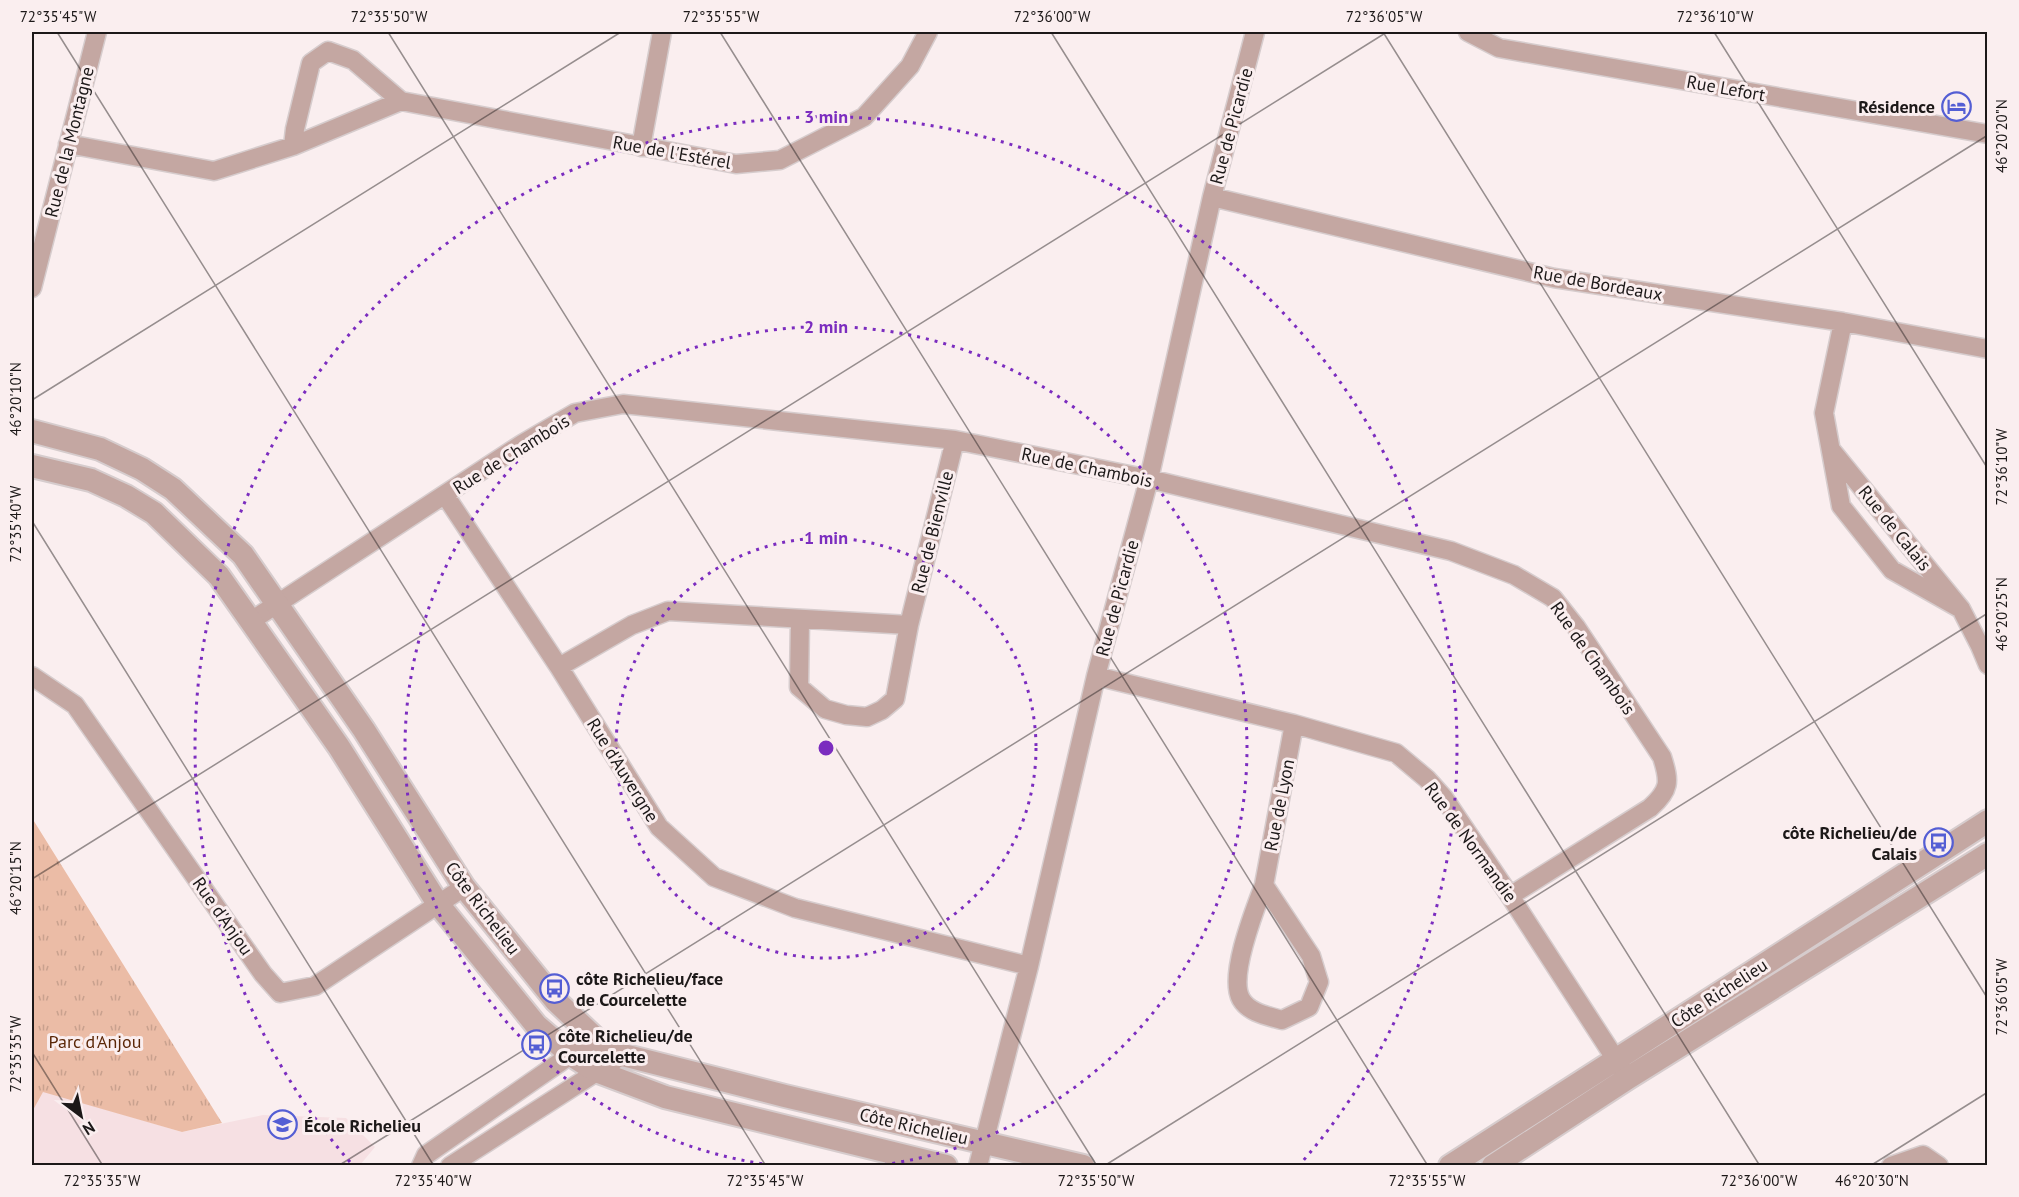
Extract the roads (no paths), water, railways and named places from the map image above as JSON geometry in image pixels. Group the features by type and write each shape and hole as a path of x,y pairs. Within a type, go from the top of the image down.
{"street":[{"name":"Rue de la Montagne","path":"32,288 97,32"},
{"path":"641,147 662,32"},
{"name":"Rue de l'Estérel","path":"293,146 311,63 328,51 353,60 401,101 736,164 780,160 864,117 910,66 928,32"},
{"name":"Rue de Picardie","path":"978,1166 1029,966 1096,676 1149,479 1212,197 1255,32"},
{"name":"Rue Lefort","path":"1468,32 1499,48 1988,134"},
{"path":"68,144 214,171 293,146 401,101"},
{"name":"Rue de Bordeaux","path":"1212,197 1554,278 1843,322 1988,349"},
{"name":"Rue de Calais","path":"1843,322 1824,413 1841,506 1892,570 1961,609"},
{"name":"Rue de Chambois","path":"251,621 278,606 522,444 575,413 623,404 955,440 1149,479 1451,551 1514,575 1553,597 1576,627 1662,757 1669,777 1664,795 1650,808 1510,896"},
{"name":"Côte Richelieu","path":"32,431 100,449 142,470 172,489 243,555 364,730 464,887 556,1001 595,1038 623,1055 785,1096 1083,1166"},
{"name":"Rue de Bienville","path":"800,619 799,687 825,709 846,716 867,717 882,710 895,699 909,625 955,440"},
{"name":"Rue de Calais","path":"1829,447 1961,609 1988,665"},
{"name":"Côte Richelieu","path":"32,466 91,480 126,496 154,513 219,576 339,747 438,904 536,1024 571,1055 596,1071 665,1097 946,1166"},
{"name":"Rue d'Auvergne","path":"445,495 559,667 659,827 714,877 795,908 1029,966"},
{"path":"559,667 632,625 668,611 909,625"},
{"name":"Rue d'Anjou","path":"32,676 75,705 263,974 280,993 315,986 464,887"},
{"name":"Rue de Normandie","path":"1096,676 1294,724 1396,753 1427,779 1444,798 1622,1069"},
{"name":"Rue de Lyon","path":"1264,885 1311,956 1319,982 1309,1007 1282,1020 1255,1012 1241,999 1238,979 1246,931 1264,885 1294,724"},
{"name":"Côte Richelieu","path":"1493,1166 1622,1069 1988,821"},
{"name":"Côte Richelieu","path":"1450,1166 1622,1069 1988,854"},
{"path":"421,1166 426,1155 595,1038"},
{"path":"450,1166 623,1055"},
{"path":"1891,1166 1923,1155 1939,1166"}],"place":[{"name":"Résidence","path":"1956,106"},
{"name":"côte Richelieu/de Calais","path":"1938,842"},
{"name":"côte Richelieu/face de Courcelette","path":"555,988"},
{"name":"côte Richelieu/de Courcelette","path":"537,1045"},
{"name":"École Richelieu","path":"283,1125"}],"park label":[{"name":"Parc d'Anjou","path":"95,1041"}]}
